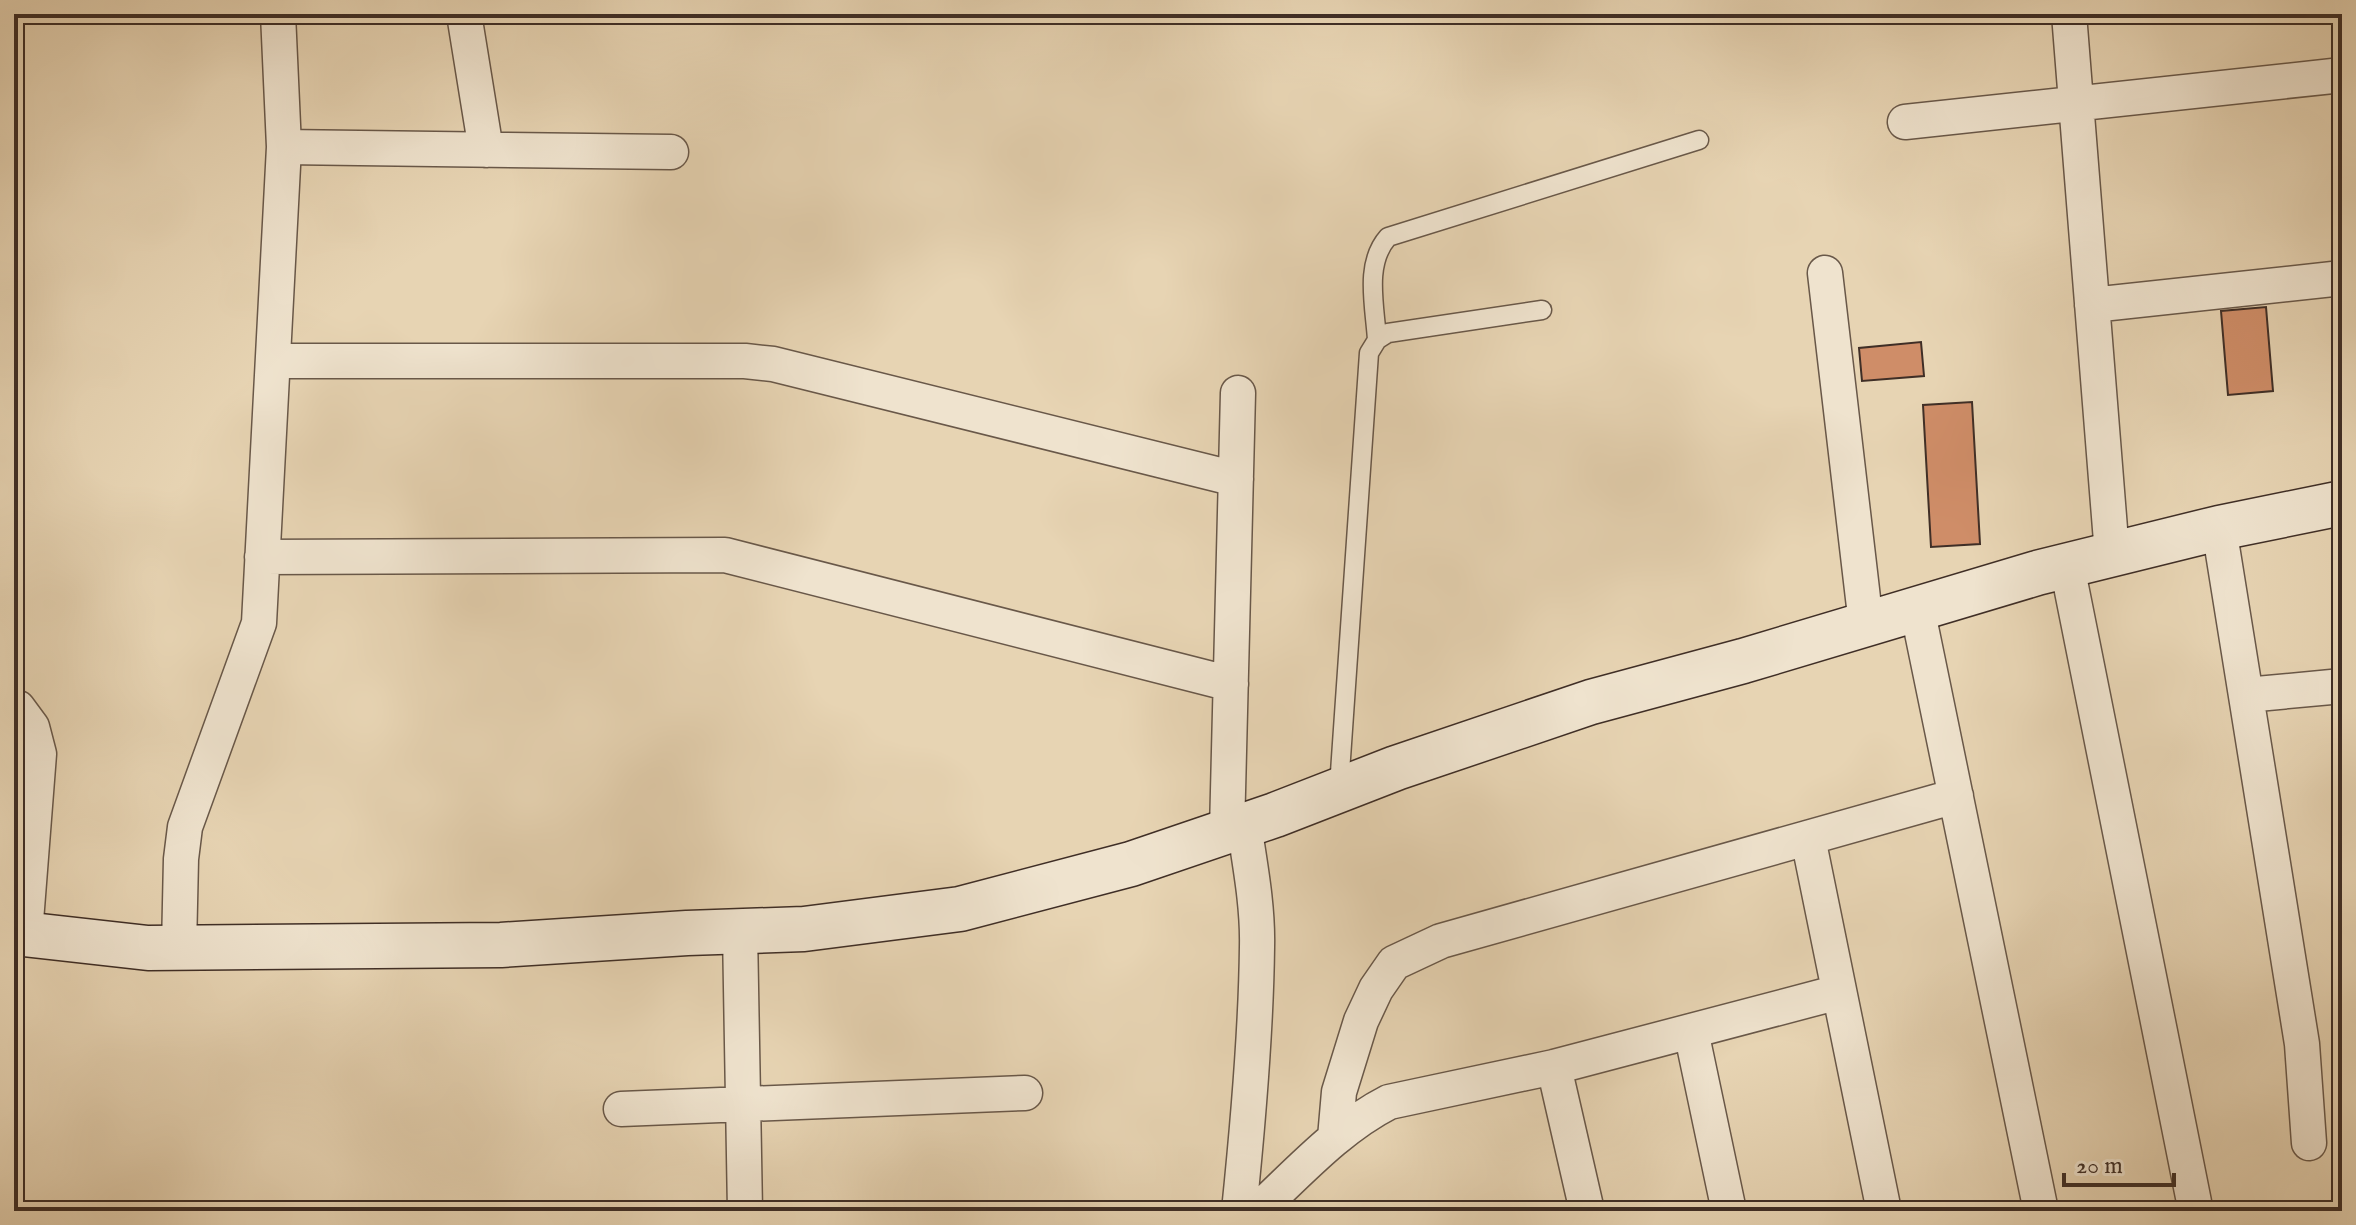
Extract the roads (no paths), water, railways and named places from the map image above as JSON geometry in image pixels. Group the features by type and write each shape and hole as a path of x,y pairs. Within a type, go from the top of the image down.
{"street":[{"path":"179,948 181,859 185,827 259,623 284,147 278,14"},
{"path":"464,14 486,150"},
{"path":"2069,14 2112,554"},
{"path":"1905,122 2342,75"},
{"path":"284,147 671,152"},
{"path":"1825,273 1866,624"},
{"path":"2092,305 2342,278"},
{"path":"273,361 745,361 773,364 1236,479"},
{"path":"1238,393 1231,684 1236,828 1255,893 1257,946 1247,1135 1239,1211"},
{"path":"14,707 32,727 39,754 19,934 148,948 179,948 501,945 804,929 960,909 1131,864 1396,768 1591,702 2112,554 2342,503"},
{"path":"2219,528 2302,1044 2309,1143"},
{"path":"262,557 725,555 1231,684"},
{"path":"2067,566 2194,1202"},
{"path":"1917,608 2041,1211"},
{"path":"2246,695 2342,686"},
{"path":"1335,1138 1339,1092 1361,1021 1376,989 1394,963 1441,941 1956,796"},
{"path":"1808,838 1884,1211"},
{"path":"740,931 745,1211"},
{"path":"1257,1211 1335,1138 1367,1113 1389,1102 1554,1067 1839,992"},
{"path":"1691,1031 1729,1211"},
{"path":"1554,1067 1587,1211"},
{"path":"621,1109 1025,1093"}],"lane":[{"path":"1377,340 1373,264 1378,248 1388,237 1699,140"},
{"path":"1339,790 1369,353 1377,340 1388,333 1542,310"}]}
